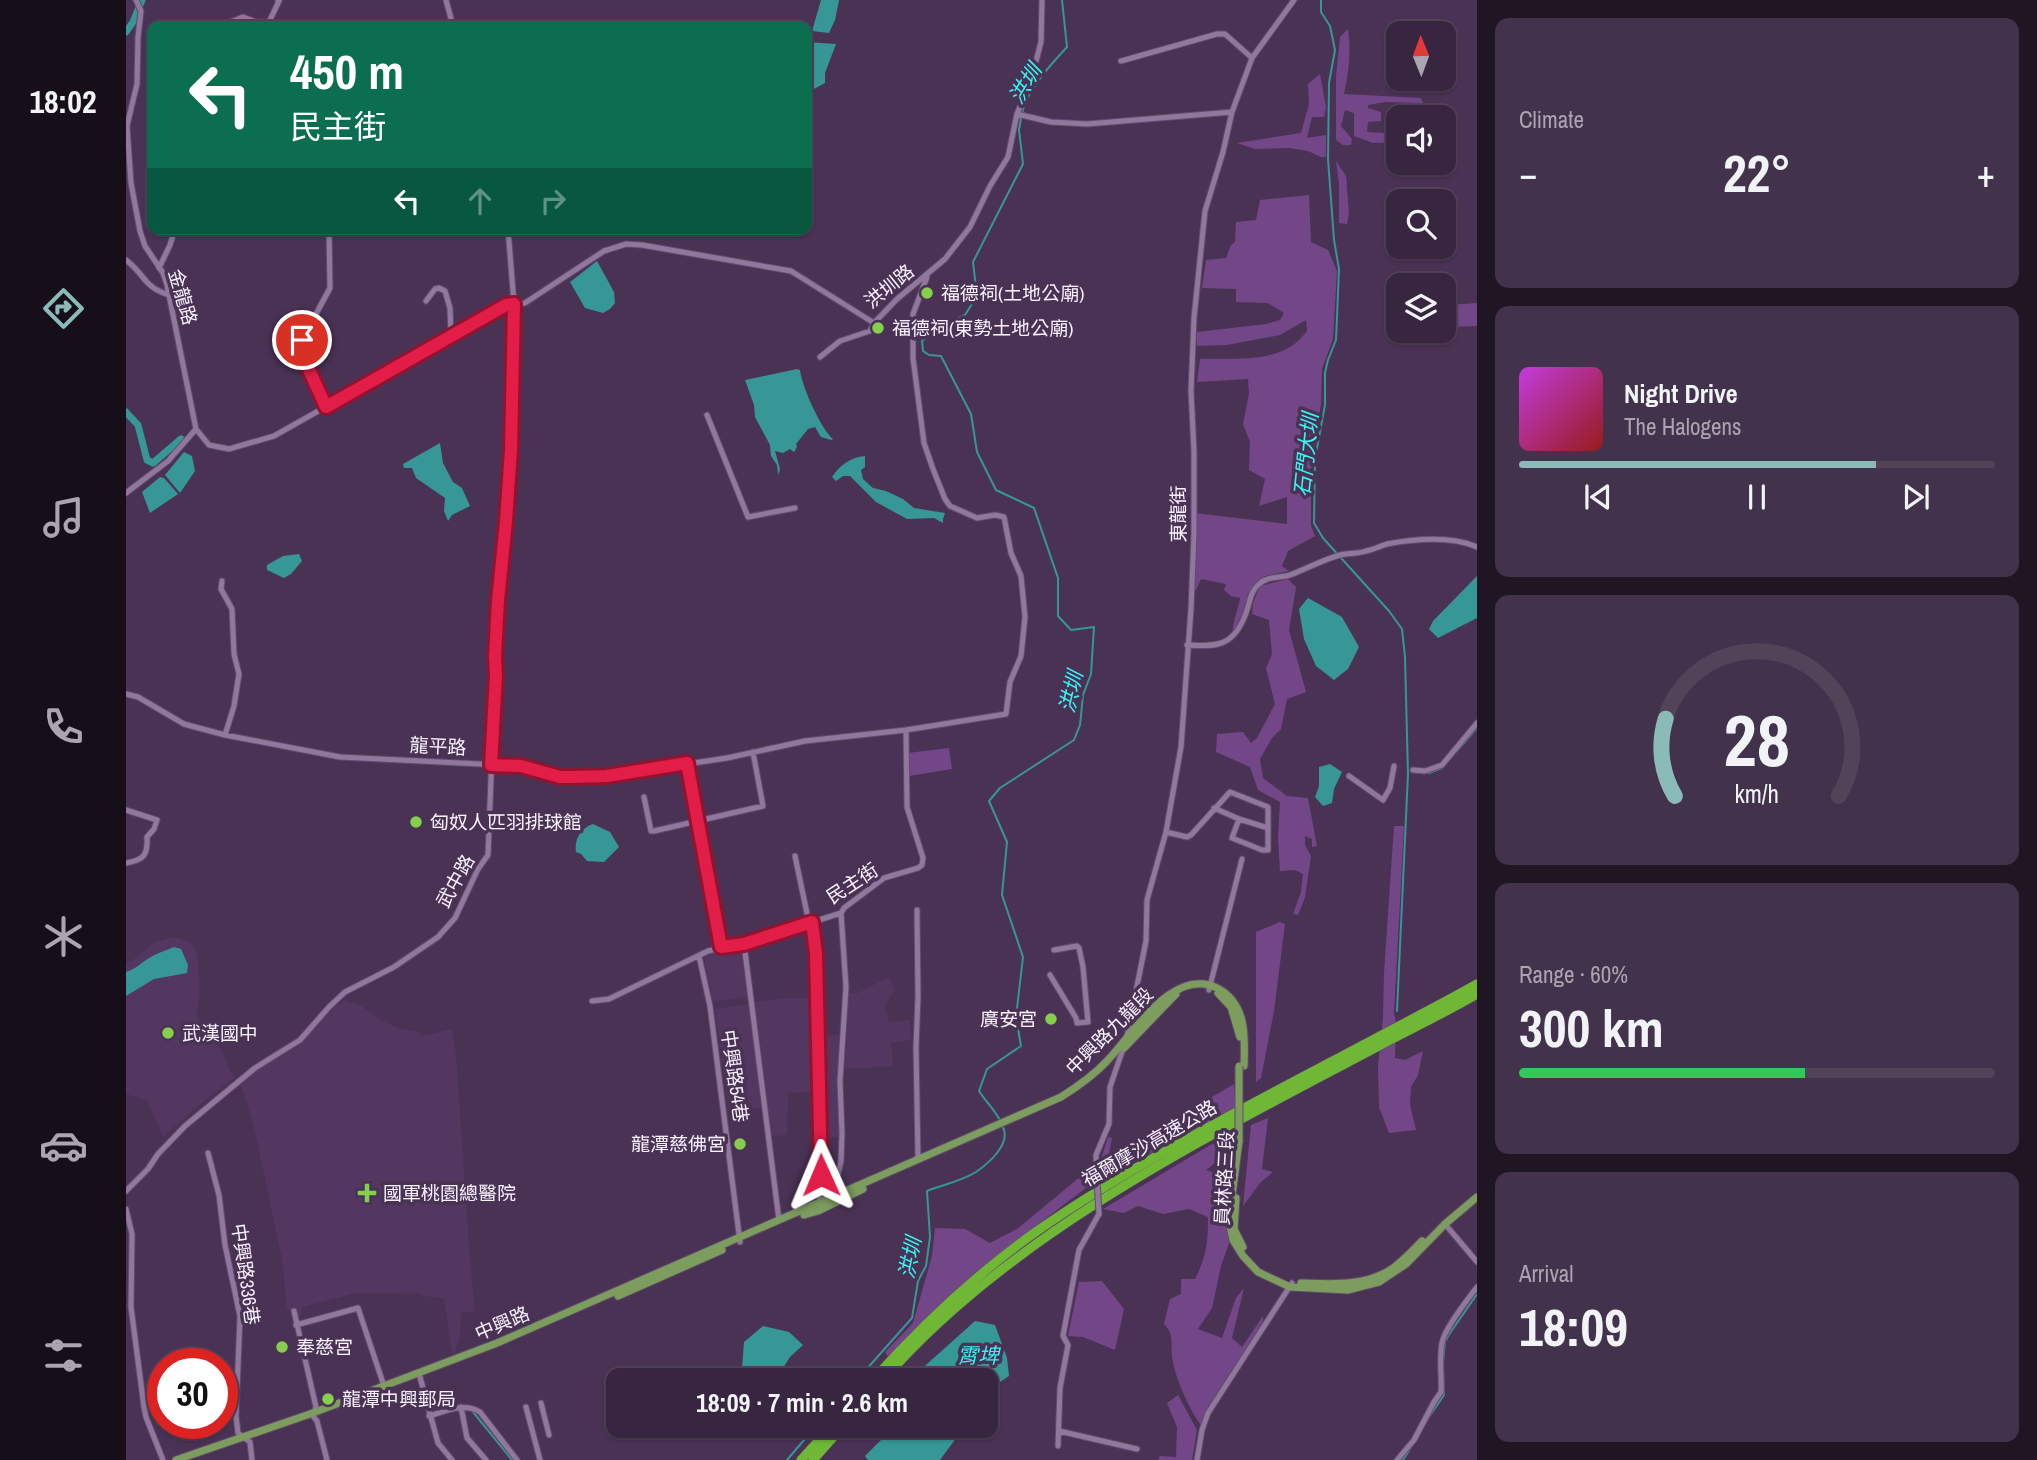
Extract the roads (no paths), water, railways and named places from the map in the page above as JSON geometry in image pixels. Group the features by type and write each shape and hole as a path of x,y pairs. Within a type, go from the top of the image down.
{"highway":[{"name":"福爾摩沙高速公路","path":"895,1368 983,1284 1043,1239 1164,1164 1477,984"},
{"name":"福爾摩沙高速公路","path":"884,1368 929,1320 1006,1255 1068,1211 1179,1144 1399,1030 1477,994"},
{"path":"802,1460 821,1438"},
{"path":"813,1460 832,1438"}],"main road":[{"name":"中興路九龍段","path":"918,1161 1038,1112 1085,1086 1177,993 1209,988"},
{"name":"員林路三段","path":"1209,988 1221,994 1231,1007 1242,1042 1241,1141 1230,1226 1233,1240 1258,1272 1291,1285 1348,1290 1370,1286 1406,1264 1445,1224 1477,1197"},
{"path":"833,1200 918,1161"},
{"name":"中興路","path":"176,1460 314,1414 498,1343 833,1200"},
{"name":"中興路","path":"384,1388 420,1377 597,1306 779,1220 819,1207"},
{"name":"中興路","path":"188,1460 245,1438"}],"street":[{"path":"269,21 278,0"},
{"path":"446,0 452,21"},
{"name":"洪圳路","path":"196,429 209,445 229,449 274,436 506,305 525,303 604,251 626,244 791,271 874,323 897,299 945,259 970,227 1008,157 1017,114 1032,77 1041,42 1042,0"},
{"name":"東龍街","path":"1059,1431 1060,1388 1068,1345 1063,1336 1079,1250 1098,1214 1096,1155 1109,1124 1110,1087 1125,1043 1146,941 1147,900 1166,832 1181,747 1194,543 1191,391 1194,318 1205,211 1232,112 1252,58 1294,0"},
{"name":"金龍路","path":"137,2 141,10 137,84 128,126 131,183 145,246 163,273 169,295 196,429"},
{"path":"233,21 243,17 253,21"},
{"path":"1121,61 1217,34 1225,34 1252,58"},
{"path":"1017,114 1051,122 1087,124 1232,112"},
{"path":"159,268 173,235"},
{"path":"326,407 298,342 302,340 330,289 329,235"},
{"name":"武中路","path":"126,1191 184,1126 255,1068 300,1040 345,992 394,967 430,944 455,918 478,869 488,855 498,601 511,450 514,304 508,235"},
{"path":"126,260 145,283 158,292 169,295"},
{"name":"龍平路","path":"126,694 138,696 184,724 225,735 340,757 521,766 560,777 607,776 804,741 906,730 1006,714 1010,682 1021,656 1025,630 1021,576 1011,553 1004,517 995,515 977,518 950,506 924,443 914,358 913,314 928,275"},
{"path":"426,301 435,289 446,291 451,336"},
{"path":"820,358 840,341 870,331 874,323"},
{"path":"707,415 748,517 795,508"},
{"path":"126,493 168,461 196,429"},
{"path":"1188,645 1210,646 1228,641 1242,622 1252,592 1259,584 1271,578 1287,576 1340,555 1386,545 1418,541 1453,542 1477,547"},
{"path":"222,581 221,589 232,609 234,653 239,674 234,706 225,735"},
{"path":"1413,770 1425,771 1442,765 1477,723"},
{"name":"民主街","path":"592,1001 610,999 721,947 744,944 841,913 884,878 922,865 923,858 907,807 906,730"},
{"path":"645,797 651,831 697,823 763,806 753,752"},
{"path":"687,763 721,947"},
{"path":"1349,776 1384,800 1390,788 1394,766"},
{"path":"1166,832 1187,837 1191,835 1230,792 1268,807 1268,850 1232,838 1239,819"},
{"path":"1214,808 1268,828"},
{"path":"126,810 157,820 147,837 147,849 142,858 126,863"},
{"path":"795,856 816,954 819,1207"},
{"path":"1209,988 1242,859"},
{"path":"917,910 918,1161"},
{"path":"833,1200 841,1160 842,1135 840,1081 846,987 841,913"},
{"path":"744,944 779,1220"},
{"path":"1050,975 1077,1023 1088,1023 1079,948 1077,946 1054,950"},
{"name":"中興路54巷","path":"699,956 710,1006 739,1240"},
{"name":"中興路336巷","path":"208,1153 219,1195 228,1265 240,1317 236,1416 238,1433 250,1442 252,1460"},
{"path":"126,1209 132,1234 131,1307 144,1407 163,1460"},
{"path":"1445,1224 1477,1262"},
{"path":"1197,1460 1208,1413 1291,1285"},
{"path":"1397,1460 1414,1440 1441,1392 1440,1371 1444,1336 1477,1287"},
{"path":"296,1325 358,1308 384,1388"},
{"path":"294,1311 316,1407 314,1414 327,1460"},
{"path":"420,1377 438,1443 452,1460"},
{"path":"541,1403 549,1435"},
{"path":"429,1416 473,1407 480,1412 517,1460"},
{"path":"526,1407 540,1460"},
{"path":"461,1408 467,1438 486,1460"},
{"path":"1058,1446 1059,1431 1138,1449"}],"water":[{"path":"821,0 839,0 829,33 812,31"},
{"path":"812,42 836,44 825,73 825,83 812,90"},
{"path":"597,261 614,292 615,303 603,313 585,308 570,282"},
{"path":"800,370 804,387 818,417 833,439 821,437 815,427 808,429 796,444 794,452 790,449 783,453 775,451 780,469 778,475 770,445 755,417 754,405 745,380"},
{"path":"440,443 443,463 453,482 462,488 470,506 452,515 448,521 444,511 445,498 416,478 412,468 404,468 403,464"},
{"path":"184,452 192,456 195,471 180,493 165,475"},
{"path":"865,456 865,467 861,470 863,479 873,488 903,499 914,508 945,513 943,523 934,518 907,519 876,502 850,476 843,476 836,481 832,477 846,462"},
{"path":"160,477 178,494 150,513 142,492"},
{"path":"299,554 302,561 284,578 267,570 267,565 283,556"},
{"path":"1477,576 1477,618 1438,638 1429,629 1433,621"},
{"path":"1308,598 1342,617 1359,647 1348,669 1334,680 1316,666 1304,639 1299,609"},
{"path":"1330,764 1342,772 1334,789 1332,803 1323,806 1315,797 1319,786 1319,767"},
{"path":"593,824 610,832 619,847 604,862 587,861 576,852 579,835"},
{"path":"174,947 181,949 188,965 187,973 154,979 126,996 126,972"},
{"name":"霄埤","path":"975,1321 995,1325 1007,1358 1009,1376 998,1383 998,1368 923,1368"},
{"path":"763,1326 789,1332 803,1345 783,1368 742,1368 744,1342"},
{"path":"883,1438 956,1438 940,1460 868,1460 865,1456"}],"waterway":[{"path":"126,32 142,0"},
{"name":"洪圳","path":"1022,113 1034,86 1067,47 1062,0"},
{"name":"石門大圳","path":"1321,0 1321,12 1330,26 1335,50 1329,83 1328,159 1339,269 1336,340 1325,373 1325,405 1315,459 1314,523 1323,538 1402,629 1408,774 1397,1011"},
{"name":"洪圳","path":"1001,1122 979,1091 987,1069 1021,1046 1016,1017 1023,957 1002,895 1007,842 989,801 1000,788 1074,740 1080,725 1083,695 1091,674 1094,627 1071,630 1058,616 1058,578 1034,508 996,490 977,452 971,414 941,356 929,355 923,351 922,341 934,331 965,315 977,296 973,262 1023,164 1019,130 1021,118"},
{"path":"126,412 138,425 147,460 153,463 181,439"},
{"path":"1457,751 1477,728"},
{"path":"1416,773 1429,773 1442,768"},
{"name":"洪圳","path":"868,1368 912,1318 918,1281 926,1266 930,1237 927,1191 965,1178 987,1164 1004,1140 1003,1127"},
{"path":"1443,1362 1445,1342 1477,1294"},
{"path":"1427,1420 1444,1395 1443,1368"},
{"path":"473,1412 512,1460"},
{"name":"洪圳","path":"787,1460 806,1438"},
{"path":"1403,1460 1410,1449"}],"place":[{"name":"福德祠(土地公廟)","path":"927,293"},
{"name":"福德祠(東勢土地公廟)","path":"878,328"},
{"name":"匈奴人匹羽排球館","path":"416,822"},
{"name":"廣安宮","path":"1051,1019"},
{"name":"武漢國中","path":"168,1033"},
{"name":"龍潭慈佛宮","path":"740,1144"},
{"name":"國軍桃園總醫院","path":"367,1193"},
{"name":"奉慈宮","path":"282,1347"},
{"name":"龍潭中興郵局","path":"328,1399"}]}
